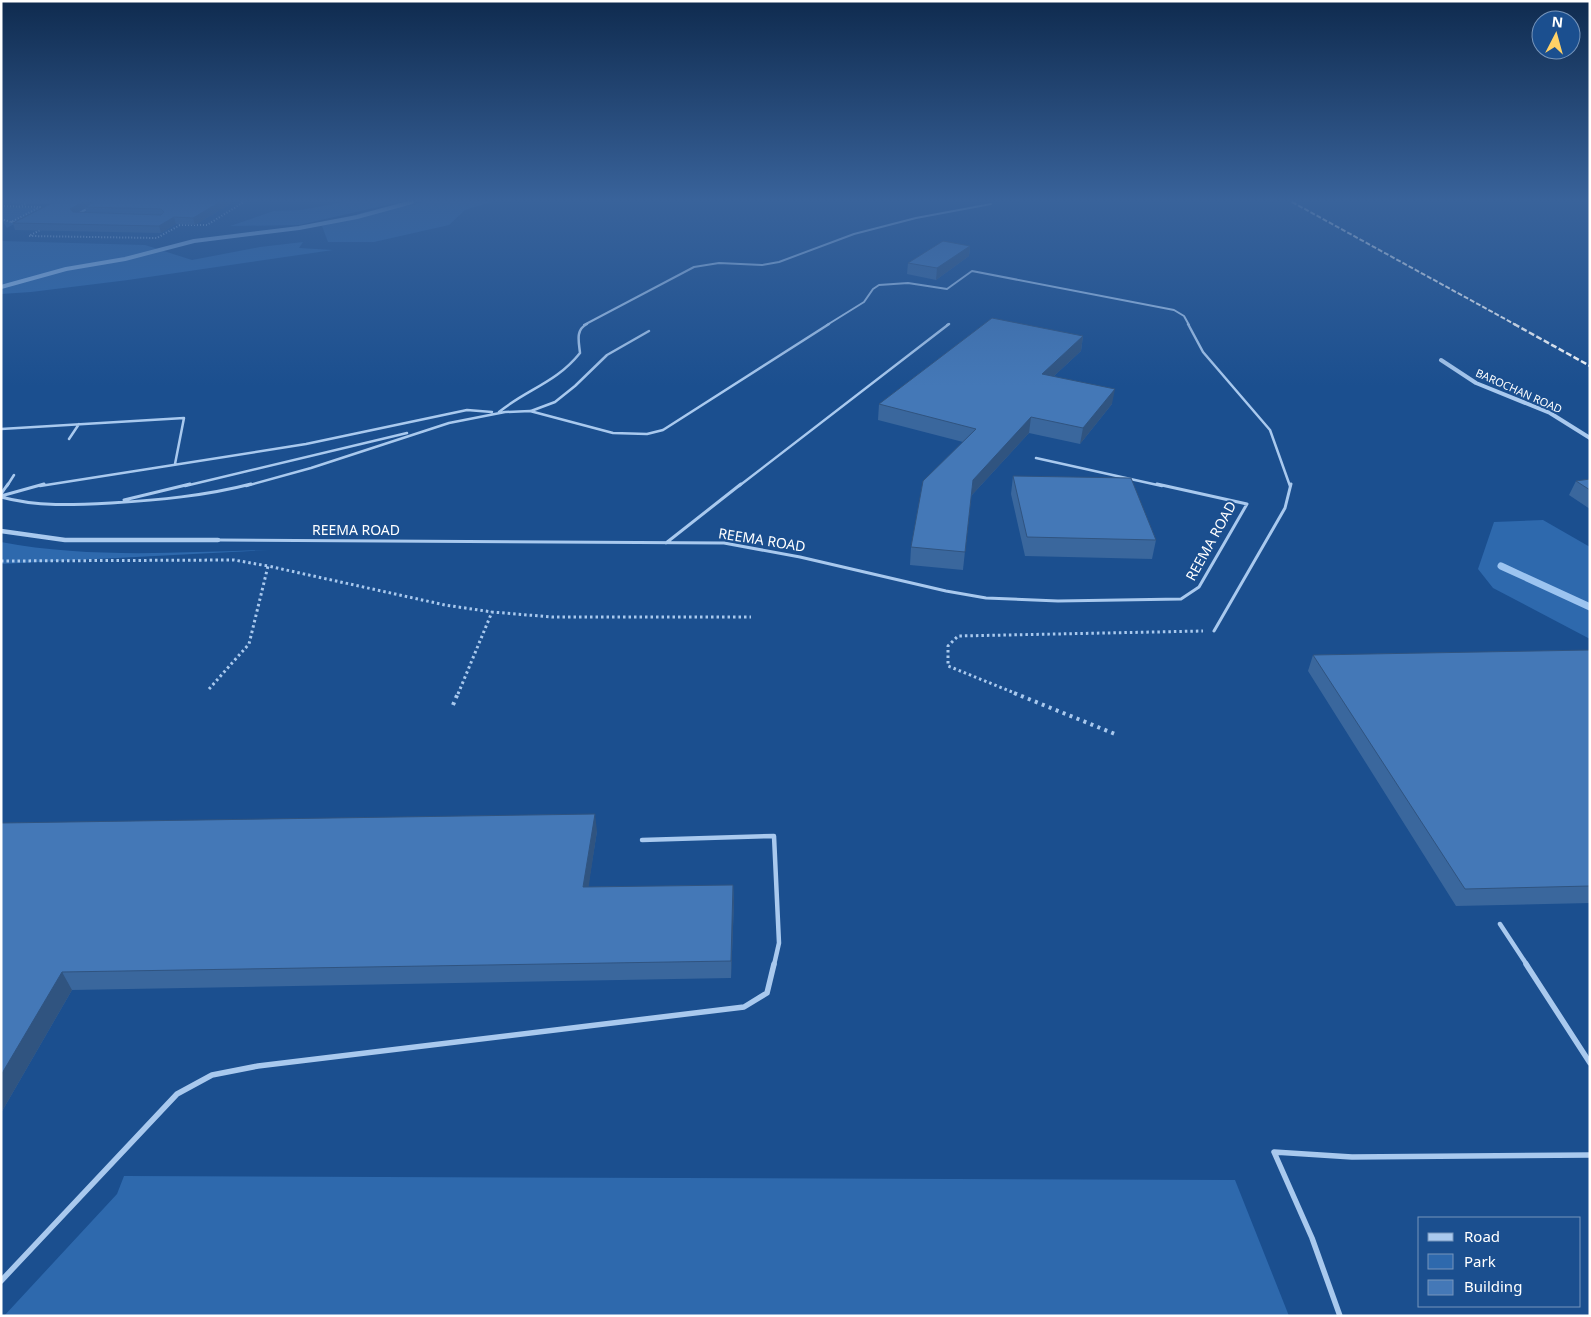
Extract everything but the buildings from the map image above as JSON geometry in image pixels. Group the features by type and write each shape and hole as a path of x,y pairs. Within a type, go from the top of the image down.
{"street":[{"name":"BAROCHAN ROAD","path":"1441,360 1476,384 1550,413 1590,438"},
{"name":"REEMA ROAD","path":"1,531 65,540 218,540"}],"lane":[{"path":"1,496 49,483 306,444 467,410 499,413 511,402 550,383 567,370 580,353 578,334 581,328 694,267 716,263"},
{"path":"729,263 762,265 771,263"},
{"path":"112,502 515,410 531,412 579,425 649,436 663,430 864,302 872,289 882,284 906,284 947,289 972,272 978,271 1174,310 1184,316 1203,352 1270,430 1291,483 1286,508 1214,631"},
{"path":"666,543 830,414 949,324"},
{"path":"531,412 555,402 608,355 649,331"},
{"path":"1,428 184,418 175,464"},
{"path":"69,439 78,424"},
{"path":"1,496 16,502 62,505 209,493 312,467 431,428"},
{"name":"REEMA ROAD","path":"218,540 724,543 759,548 946,591 986,598 1058,601 1181,598 1199,588 1247,504 1036,458"},
{"path":"1,496 14,475"},
{"path":"1,1281 177,1094 212,1075 258,1066 744,1007 767,993 779,943 774,836 642,840"},
{"path":"1500,924 1590,1063"},
{"path":"1340,1316 1312,1238 1274,1152 1352,1157 1590,1155"}],"path":[{"path":"1,561 234,560 445,605 492,612 552,616 751,617"},
{"path":"209,690 249,644 268,566"},
{"path":"453,704 492,612"},
{"path":"1115,734 948,666 948,646 958,636 1214,631"}],"green space":[{"path":"1,263 241,263 128,280 1,294"},
{"path":"1543,520 1590,547 1590,639 1493,588 1478,569 1494,522"},
{"path":"1,542 68,551 101,553 270,550 1,564"},
{"path":"124,1176 1235,1180 1289,1316 4,1316 117,1194"}],"waterway":[{"path":"1,287 66,269 99,263"},
{"path":"1501,566 1590,607"}],"railway":[{"path":"1404,263 1516,325"},
{"path":"1514,324 1590,366"}]}
